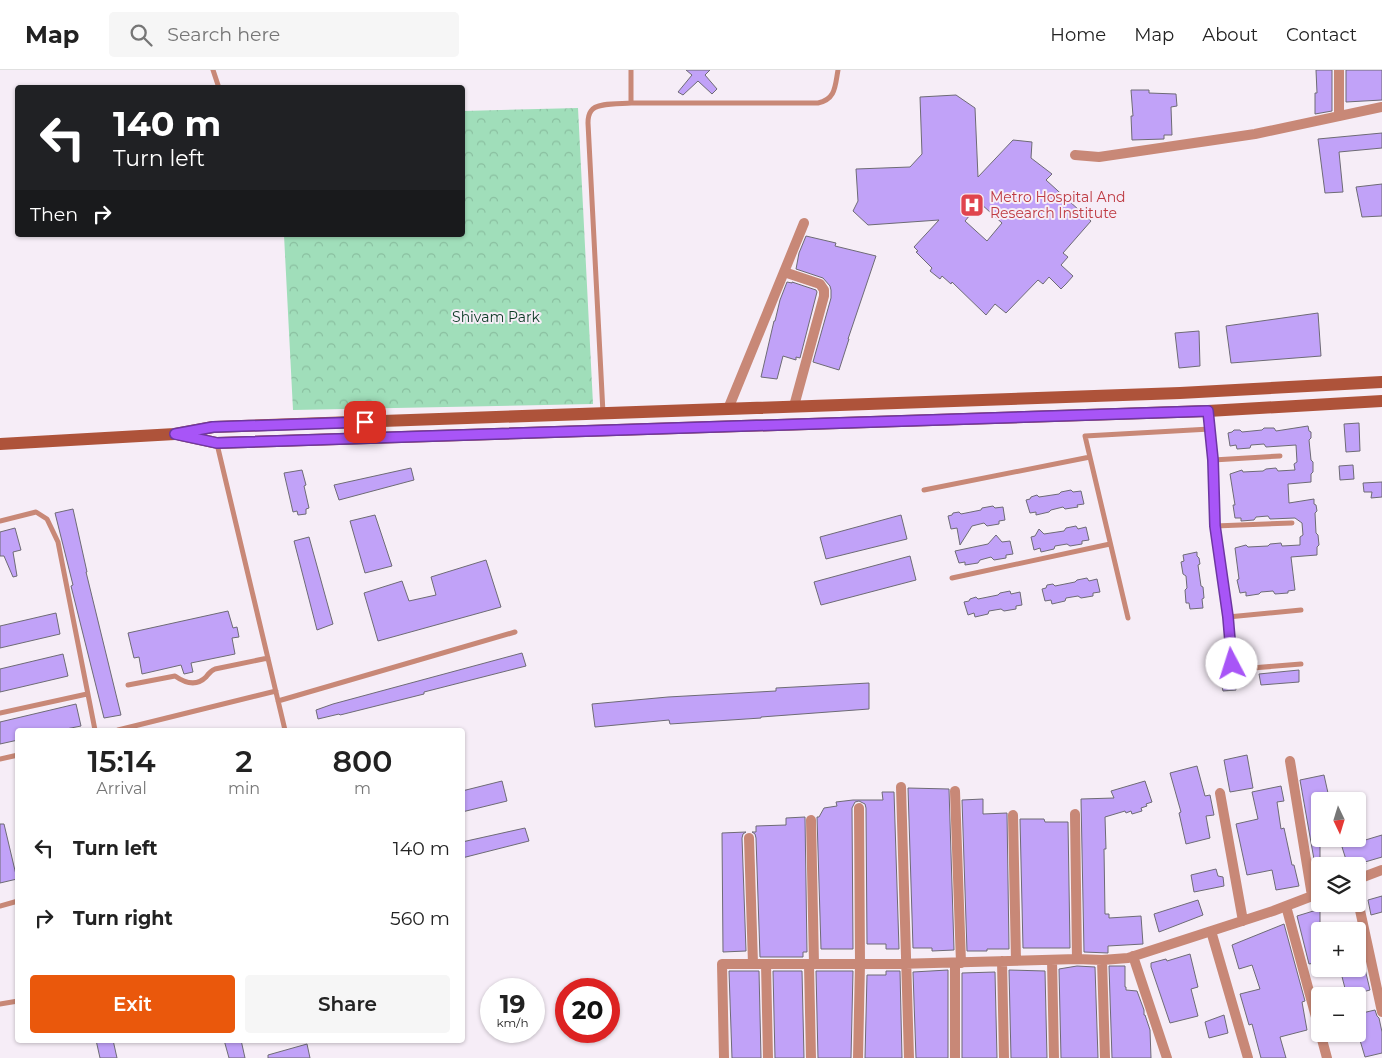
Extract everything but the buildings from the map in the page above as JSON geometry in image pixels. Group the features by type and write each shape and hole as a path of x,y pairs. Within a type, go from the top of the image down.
{"street":[{"path":"1339,70 1339,116"},
{"path":"1075,155 1099,157 1255,134 1382,107"},
{"path":"728,409 804,223"},
{"path":"784,272 820,284 824,290 824,296 794,406"},
{"path":"0,444 175,434 213,427 1189,392 1382,382"},
{"path":"175,434 217,443 1208,411 1382,401"},
{"path":"479,418 479,435"},
{"path":"1290,761 1311,869"},
{"path":"901,787 909,1058"},
{"path":"955,791 958,963 955,1058"},
{"path":"1220,793 1244,921"},
{"path":"858,1058 860,964 859,808"},
{"path":"1075,814 1077,959"},
{"path":"1013,815 1016,961"},
{"path":"811,1058 812,820"},
{"path":"749,838 753,964"},
{"path":"1366,876 1382,870"},
{"path":"724,1058 722,964 905,964 1128,958 1244,921 1311,897"},
{"path":"1286,906 1326,1058"},
{"path":"1360,912 1382,1012"},
{"path":"1211,931 1248,1058"},
{"path":"1133,956 1167,1058"},
{"path":"1052,960 1054,1058"},
{"path":"1102,960 1104,1058"},
{"path":"1002,961 1004,1058"},
{"path":"766,964 768,1058"}],"lane":[{"path":"213,70 218,85"},
{"path":"631,70 631,103"},
{"path":"603,413 588,124 591,111 601,105 631,103 818,103 826,101 832,96 838,70"},
{"path":"1208,411 1213,460 1215,526 1228,617 1232,664 1240,669 1301,664"},
{"path":"1128,618 1086,436 1210,429"},
{"path":"217,443 285,728"},
{"path":"1213,460 1280,456"},
{"path":"924,490 1090,457"},
{"path":"0,520 36,512 47,519 58,542 95,728"},
{"path":"1215,526 1292,523"},
{"path":"952,578 1110,544"},
{"path":"1228,617 1301,610"},
{"path":"278,701 515,632"},
{"path":"128,685 175,676 190,684 200,682 215,669 268,658"},
{"path":"126,728 276,691"},
{"path":"0,713 87,694"},
{"path":"0,759 15,756"},
{"path":"0,906 15,902"},
{"path":"0,1004 15,1002"}],"green space":[{"name":"Shivam Park","path":"578,108 593,404 293,410 284,237 465,237 465,111"}],"place":[{"name":"Metro Hospital And Research Institute","path":"972,205"}],"route":[{"path":"365,422 213,427 175,434 217,443 1208,411 1213,460 1215,526 1228,617 1232,664"}]}
